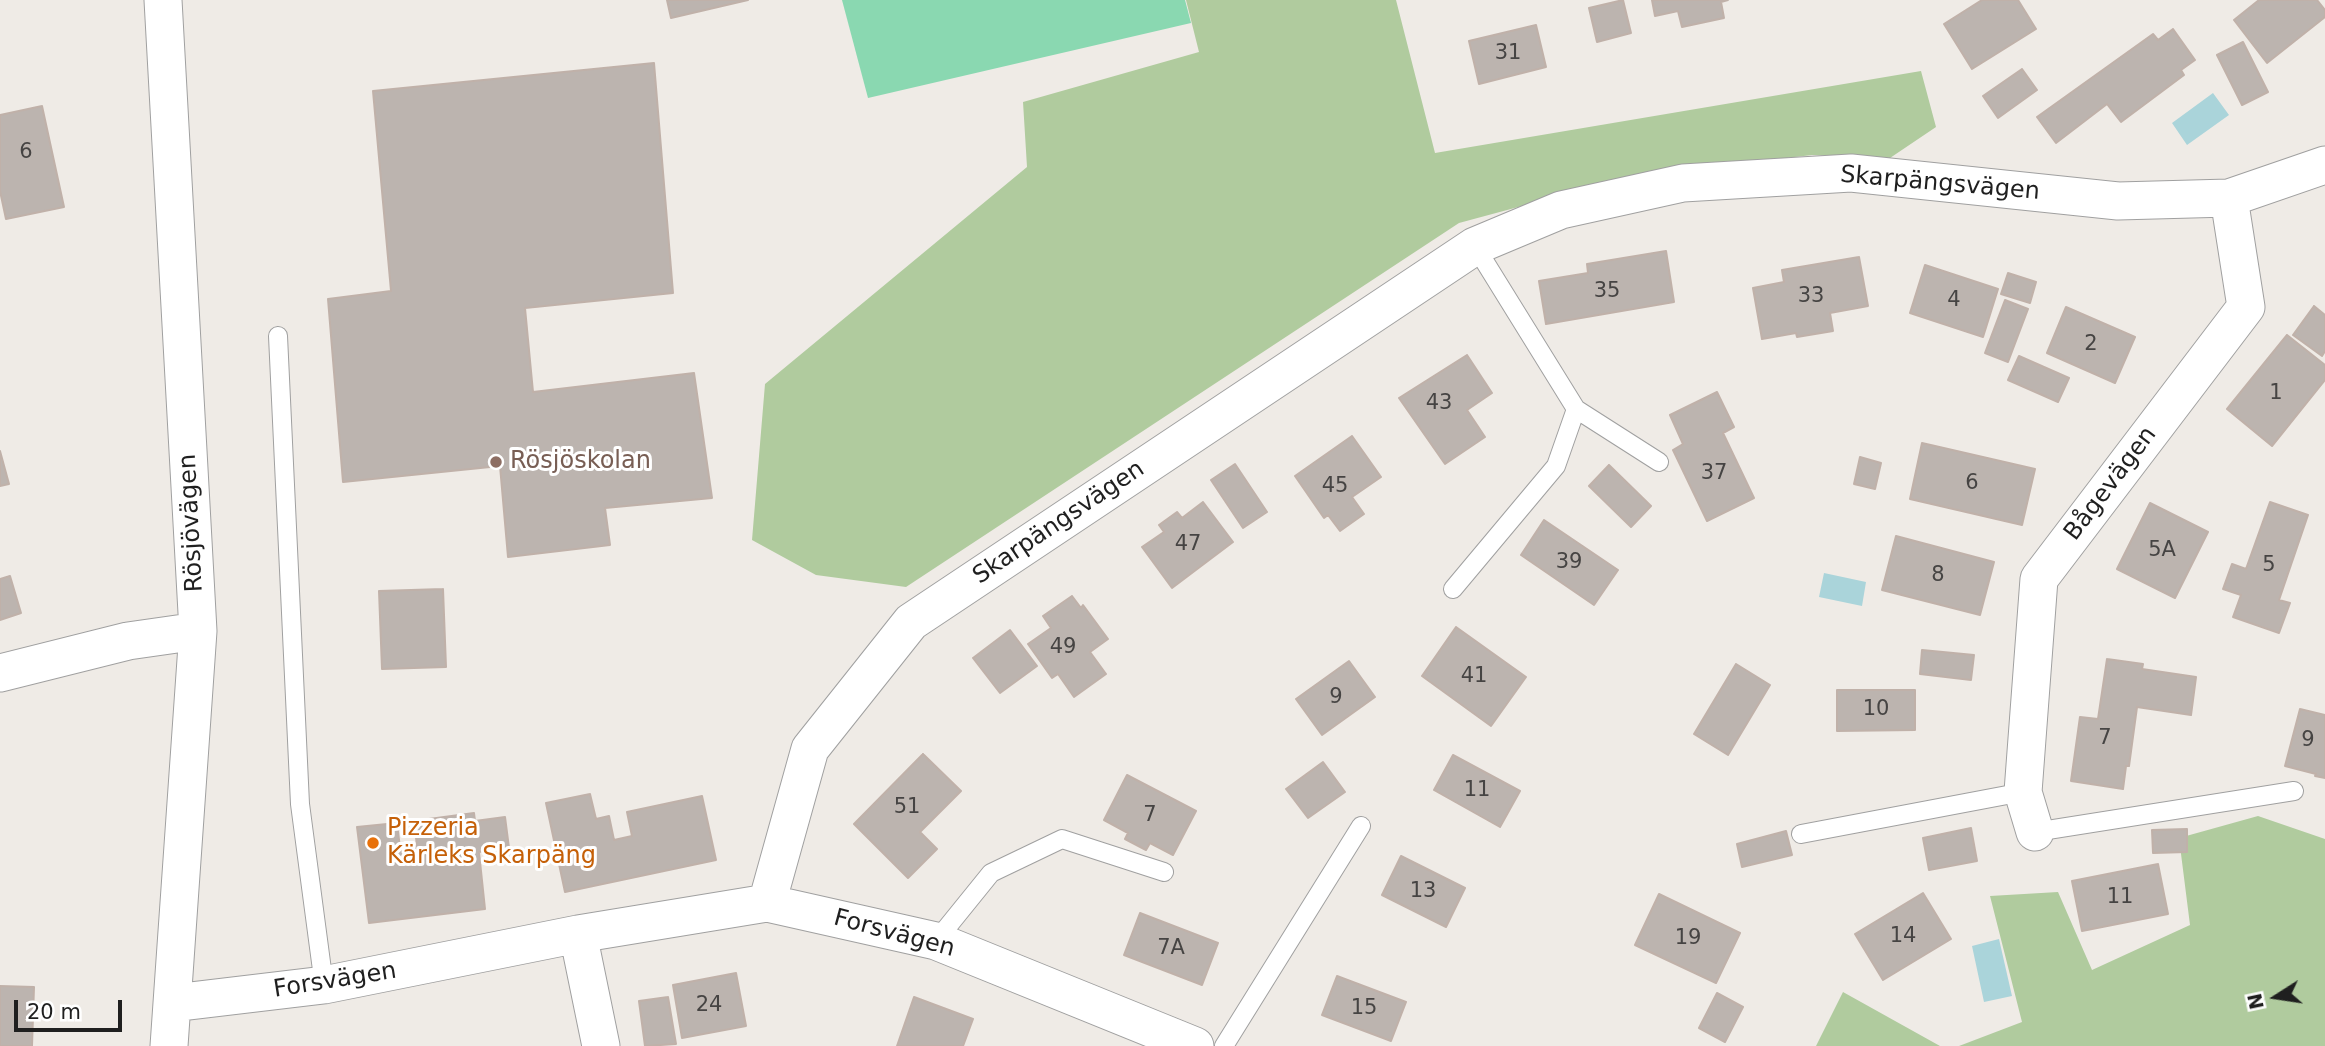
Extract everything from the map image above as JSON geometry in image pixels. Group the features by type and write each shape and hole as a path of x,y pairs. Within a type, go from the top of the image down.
{"street":[{"name":"Rösjövägen","path":"163,0 198,631 169,1046"},
{"name":"Skarpängsvägen","path":"766,903 810,749 911,622 1475,246 1561,210 1682,183 1851,173 2118,201 2229,198 2325,165"},
{"name":"Bågevägen","path":"2035,832 2023,792 2039,579 2246,307 2229,198"},
{"path":"0,673 128,641 198,631"},
{"name":"Forsvägen","path":"173,1003 324,985 578,934 766,903 936,941 1195,1046"},
{"path":"578,934 601,1046"}],"lane":[{"path":"1475,246 1576,409 1660,463"},
{"path":"278,336 300,804 324,985"},
{"path":"1453,589 1556,466 1576,409"},
{"name":"Bågevägen","path":"2035,832 2294,791"},
{"path":"1801,834 2023,792"},
{"path":"1224,1046 1361,826"},
{"path":"936,941 991,873 1062,839 1164,872"}],"green space":[{"path":"842,0 1185,0 1191,23 868,98"},
{"path":"1186,0 1396,0 1435,153 1921,71 1936,127 1890,158 1812,155 1633,176 1459,223 906,587 816,575 752,540 765,384 1027,167 1023,102 1199,52"},
{"path":"2258,816 2325,839 2325,1046 1959,1046 2022,1022 1990,896 2058,892 2092,970 2190,925 2179,838"},
{"path":"1843,992 1940,1046 1816,1046"}],"water":[{"path":"2213,93 2229,115 2187,145 2172,123"},
{"path":"1824,573 1866,582 1862,606 1819,597"},
{"path":"1999,939 2012,996 1984,1002 1972,946"}],"building":[{"path":"667,0 748,0 671,18"},
{"path":"1623,0 1631,33 1597,42 1589,8"},
{"path":"1652,0 1728,0 1721,2 1724,18 1682,27 1678,11 1655,16"},
{"path":"1982,0 2018,0 2036,29 1972,69 1944,24"},
{"path":"2259,0 2317,0 2325,10 2325,17 2267,63 2234,20"},
{"path":"1536,25 1546,67 1479,84 1469,41"},
{"path":"2173,29 2195,60 2181,70 2184,75 2121,122 2107,104 2056,143 2037,117 2153,34 2158,40"},
{"path":"2243,42 2268,92 2242,105 2217,55"},
{"path":"654,63 673,293 525,308 533,392 694,373 712,498 605,508 610,545 508,557 500,466 343,482 328,299 391,291 373,91"},
{"path":"2022,69 2037,90 1998,118 1983,96"},
{"path":"42,106 64,207 6,219 0,191 0,115"},
{"path":"1666,251 1674,302 1546,324 1539,281 1588,273 1587,264"},
{"path":"1859,257 1868,306 1830,313 1833,331 1797,337 1796,333 1762,339 1753,288 1784,282 1782,270"},
{"path":"1925,265 1998,289 1983,337 1910,313"},
{"path":"2008,273 2036,282 2030,303 2001,294"},
{"path":"2005,300 2028,309 2008,362 1985,353"},
{"path":"2314,306 2325,315 2325,351 2322,356 2293,335"},
{"path":"2066,307 2135,337 2115,383 2047,353"},
{"path":"2287,335 2325,365 2325,380 2272,446 2227,409"},
{"path":"1467,355 1492,393 1467,410 1485,437 1445,464 1399,398"},
{"path":"2019,356 2069,378 2058,402 2008,380"},
{"path":"1717,392 1734,427 1723,433 1754,498 1707,521 1673,450 1683,444 1670,415"},
{"path":"1352,436 1381,477 1352,497 1364,514 1340,531 1328,515 1324,518 1295,476"},
{"path":"1922,443 2035,469 2022,525 1910,499"},
{"path":"0,451 9,484 0,486"},
{"path":"1860,457 1881,463 1875,489 1854,484"},
{"path":"1235,464 1267,512 1243,528 1211,480"},
{"path":"1609,465 1651,506 1631,527 1589,486"},
{"path":"1203,502 1233,542 1172,588 1142,547 1164,532 1159,525 1177,512 1182,518"},
{"path":"2270,502 2308,515 2279,600 2290,603 2279,633 2233,617 2241,595 2223,589 2232,564 2246,569"},
{"path":"2150,503 2208,532 2175,598 2117,569"},
{"path":"1544,520 1618,570 1594,605 1521,555"},
{"path":"1896,536 1994,562 1980,615 1882,590"},
{"path":"10,576 21,613 0,620 0,579"},
{"path":"443,589 446,667 382,669 379,591"},
{"path":"1072,596 1081,608 1083,605 1108,639 1090,652 1106,674 1074,697 1058,674 1052,678 1028,644 1051,628 1043,616"},
{"path":"1456,627 1526,677 1491,726 1422,676"},
{"path":"1010,630 1037,666 1000,693 973,658"},
{"path":"1922,650 1974,655 1971,680 1920,674"},
{"path":"2107,659 2143,664 2142,669 2196,677 2191,715 2137,707 2123,789 2071,781 2080,717 2098,719"},
{"path":"1349,661 1375,697 1322,735 1296,699"},
{"path":"1736,664 1770,685 1728,755 1694,734"},
{"path":"1837,690 1915,690 1915,730 1837,731"},
{"path":"2300,709 2325,715 2325,778 2285,766"},
{"path":"923,754 961,791 920,832 937,849 908,878 854,824"},
{"path":"1453,755 1520,791 1500,827 1434,790"},
{"path":"1323,762 1345,792 1308,818 1286,789"},
{"path":"1127,775 1196,811 1173,855 1150,843 1146,850 1125,839 1128,833 1104,820"},
{"path":"590,794 596,819 609,816 614,840 632,836 627,812 702,796 716,860 565,892 546,803"},
{"path":"474,813 475,821 505,817 509,848 479,852 485,909 369,923 357,827 397,823 400,848 417,846 414,821"},
{"path":"1971,828 1977,861 1929,870 1923,838"},
{"path":"2187,829 2187,852 2153,853 2152,830"},
{"path":"1786,831 1792,855 1742,867 1737,844"},
{"path":"1401,856 1465,888 1446,927 1382,895"},
{"path":"2158,864 2168,914 2082,931 2072,881"},
{"path":"1923,893 1951,939 1883,980 1855,934"},
{"path":"1659,894 1740,933 1716,983 1635,945"},
{"path":"1140,913 1218,943 1202,985 1124,955"},
{"path":"736,973 746,1026 682,1038 673,985"},
{"path":"1337,976 1406,1002 1391,1041 1322,1015"},
{"path":"0,986 34,987 32,1046 0,1046"},
{"path":"1717,993 1743,1007 1725,1042 1699,1028"},
{"path":"668,997 676,1044 645,1046 639,1001"},
{"path":"914,997 973,1019 963,1046 897,1046"}],"place":[{"name":"Rösjöskolan","path":"496,462"},
{"name":"Pizzeria Kärleks Skarpäng","path":"373,843"}]}
